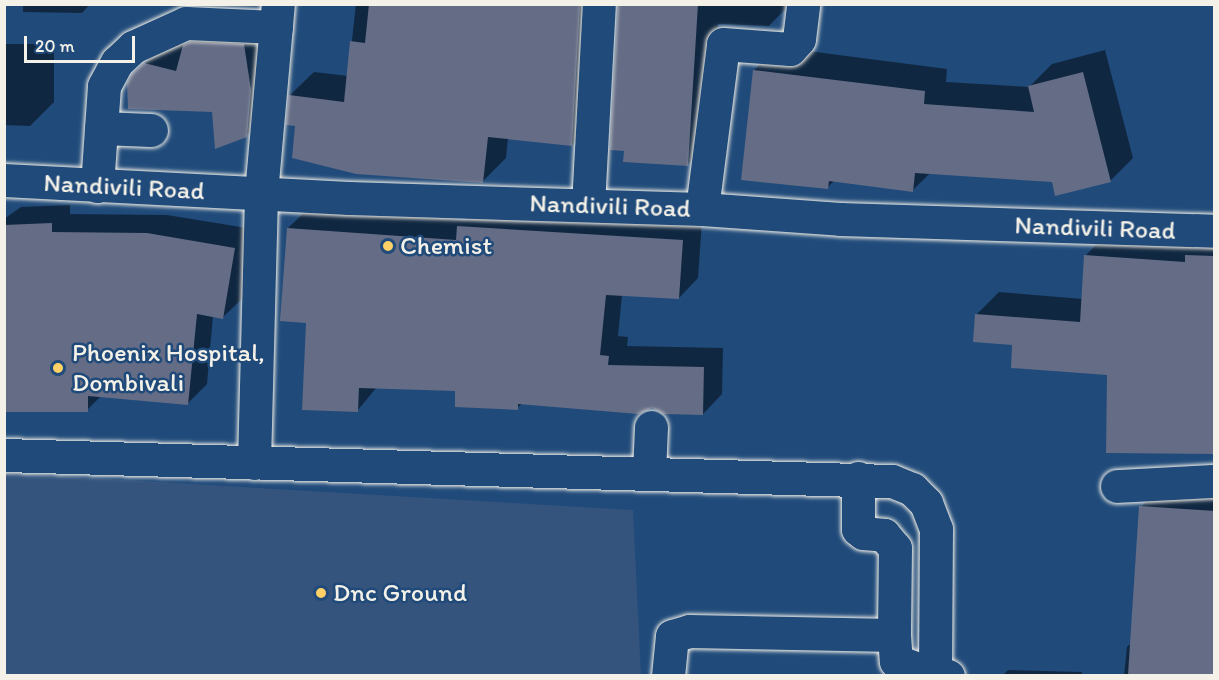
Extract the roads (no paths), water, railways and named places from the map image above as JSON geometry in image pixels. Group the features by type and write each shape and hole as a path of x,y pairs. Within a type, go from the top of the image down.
{"street":[{"path":"588,205 599,4"},
{"path":"702,209 723,44 790,49 799,39 803,4"},
{"path":"97,186 108,76 133,46 186,23 277,16 261,193 254,463"},
{"path":"101,128 151,130"},
{"name":"Nandivili Road","path":"4,180 261,193 702,209 840,219 1215,231"},
{"path":"649,473 650,427"},
{"path":"4,455 858,478 902,485 912,489 926,504 936,529 935,675"},
{"path":"858,478 858,529 863,533 884,535 895,548 894,635 897,661 935,675 948,675"},
{"path":"1117,486 1215,481"},
{"path":"668,675 669,645 678,631 894,635"}],"place":[{"name":"Chemist","path":"388,246"},
{"name":"Phoenix Hospital, Dombivali","path":"58,368"},
{"name":"Dnc Ground","path":"321,593"}]}
